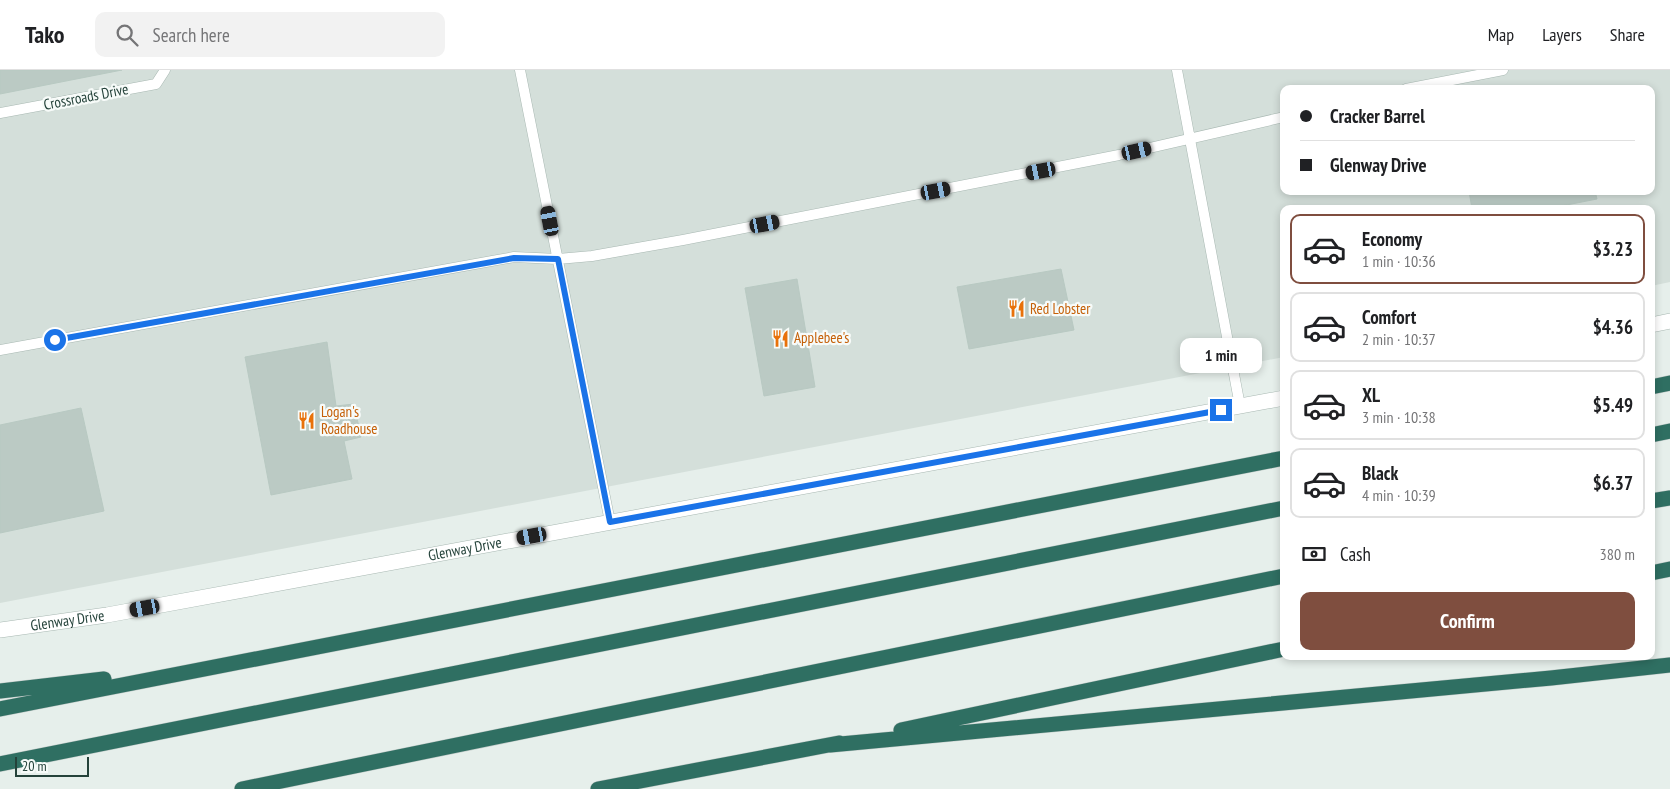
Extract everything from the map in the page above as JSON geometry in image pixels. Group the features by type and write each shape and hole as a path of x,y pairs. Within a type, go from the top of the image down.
{"highway":[{"path":"1655,386 1670,383"},
{"path":"1655,433 1670,431"},
{"path":"0,709 1280,459"},
{"path":"1655,500 1670,498"},
{"path":"0,764 1280,509"},
{"path":"1655,571 1670,569"},
{"path":"242,789 1280,577"},
{"path":"598,789 830,744 1280,651"},
{"path":"0,691 219,665"},
{"path":"830,744 1551,678 1670,665"}],"street":[{"path":"1655,324 1670,322"},
{"name":"Glenway Drive","path":"0,630 107,615 1280,399"}],"lane":[{"name":"Crossroads Drive","path":"0,113 156,84 165,70"},
{"path":"520,70 610,522"},
{"path":"1177,70 1240,406"},
{"path":"1426,85 1503,70"},
{"path":"0,350 514,258 558,259 592,256 692,238 1056,168 1280,118"}],"shaded area":[{"path":"0,70 1670,70 1670,282 1655,285 1655,205 1280,205 1280,358 0,603"}],"building":[{"path":"0,70 122,70 0,94"},
{"path":"1470,195 1596,195 1597,199 1566,205 1471,205"},
{"name":"Red Lobster","path":"1061,269 1074,330 969,349 957,287"},
{"name":"Applebee's","path":"797,279 815,387 764,396 745,288"},
{"name":"Logan's Roadhouse","path":"327,342 336,406 354,404 361,437 344,441 352,479 271,495 245,357"},
{"path":"81,408 104,511 0,533 0,425"}],"place":[{"name":"Red Lobster","path":"1016,309"},
{"name":"Applebee's","path":"780,338"},
{"name":"Logan's Roadhouse","path":"307,421"}],"route":[{"path":"55,340 514,258 558,259 610,522 1221,410"}]}
